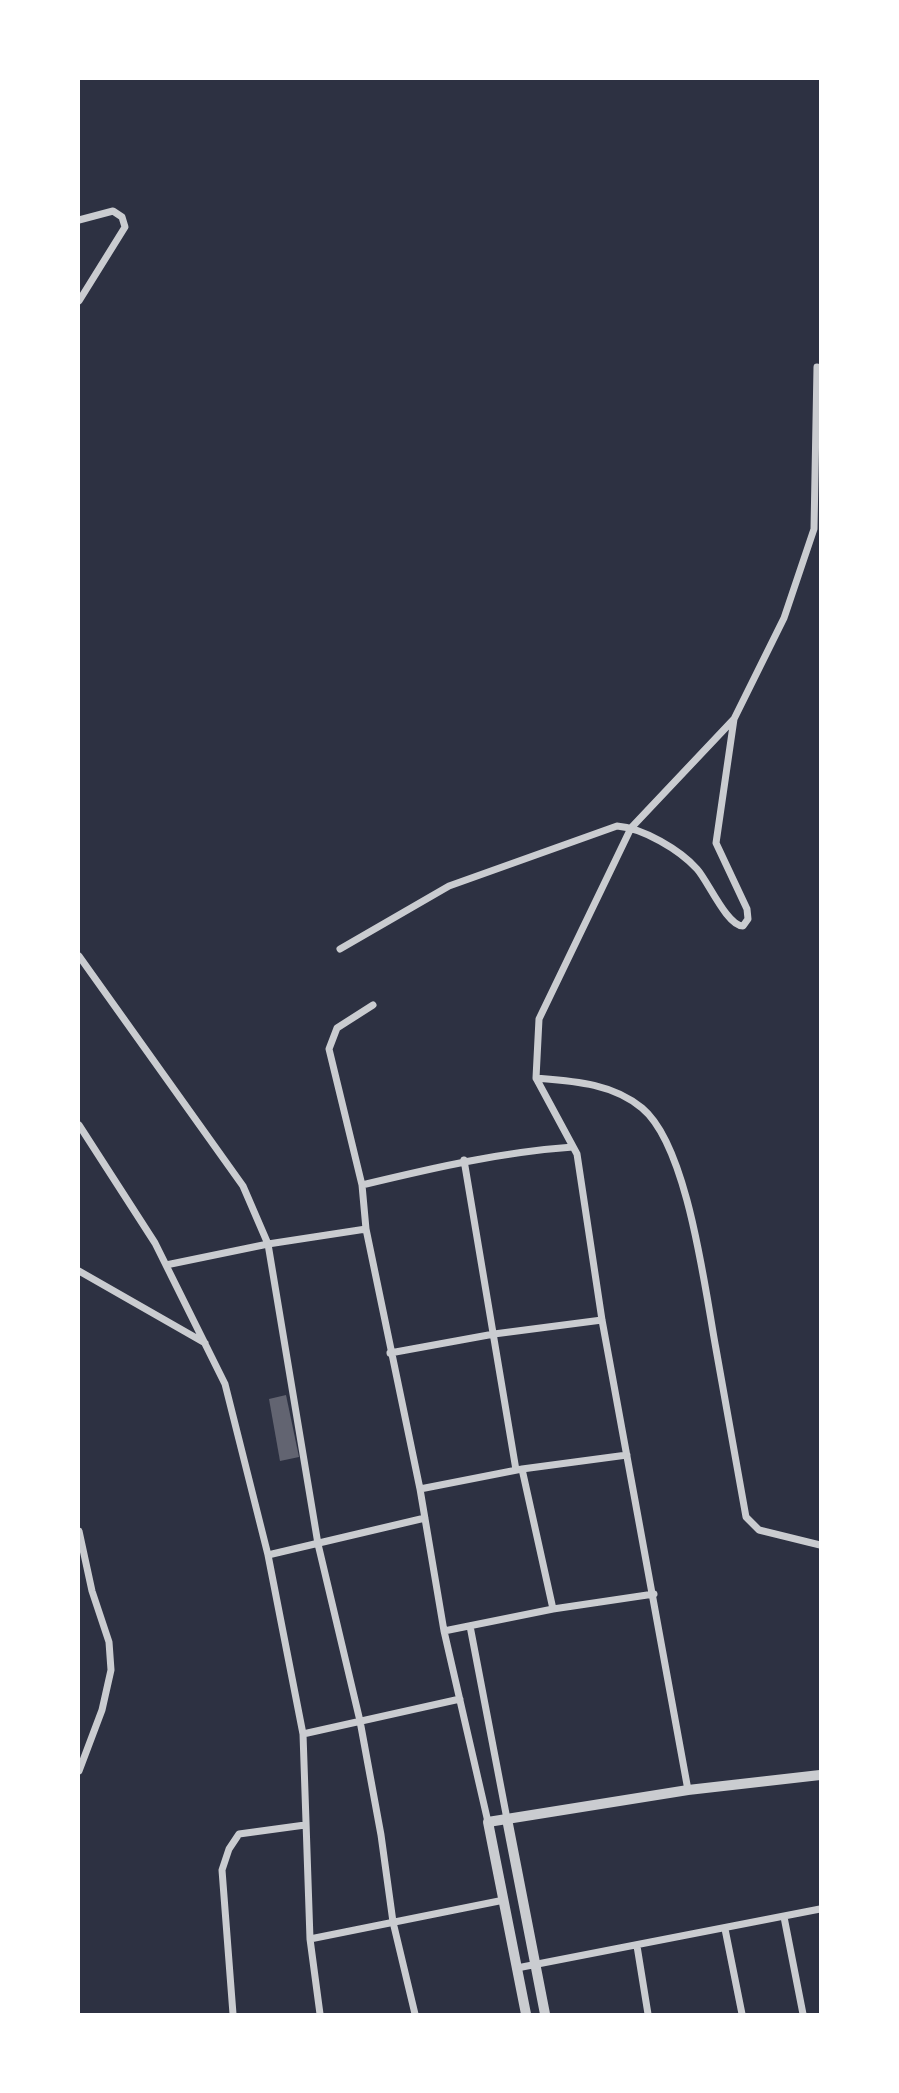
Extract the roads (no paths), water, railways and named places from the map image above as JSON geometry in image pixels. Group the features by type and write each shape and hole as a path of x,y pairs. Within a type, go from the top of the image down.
{"street":[{"path":"79,220 113,211 122,216 125,227 79,301"},
{"path":"688,1790 573,1147 536,1078 539,1019 631,828 734,719 784,618 814,529 817,367"},
{"path":"340,949 449,886 610,827 631,828 689,861 732,922 737,926 745,925 747,909 716,843 734,719"},
{"path":"79,956 243,1186 268,1244 318,1544 360,1721 381,1835 393,1922 415,2014"},
{"path":"373,1005 337,1028 329,1049 362,1185 366,1229 420,1489 444,1631 488,1822 526,2014"},
{"path":"536,1078 585,1083 613,1091 643,1109 660,1132 684,1189 746,1517 759,1530 820,1545"},
{"path":"79,1125 155,1243 225,1384 268,1555 303,1734 310,1939 320,2014"},
{"path":"362,1185 464,1160 520,1150 573,1147"},
{"path":"464,1160 519,1469 553,1609"},
{"path":"166,1265 268,1244 366,1229"},
{"path":"79,1271 206,1343"},
{"path":"390,1353 494,1334 602,1320"},
{"path":"420,1489 519,1469 627,1455"},
{"path":"268,1555 425,1518"},
{"path":"79,1531 92,1591 109,1643 111,1670 102,1710 79,1771"},
{"path":"444,1631 553,1609 654,1594"},
{"path":"470,1626 545,2014"},
{"path":"303,1734 460,1699"},
{"path":"488,1822 688,1790 820,1775"},
{"path":"233,2014 222,1870 229,1849 239,1835 305,1825"},
{"path":"310,1939 503,1900"},
{"path":"517,1968 820,1909"},
{"path":"784,1917 803,2014"},
{"path":"725,1929 742,2014"},
{"path":"637,1945 648,2014"}]}
